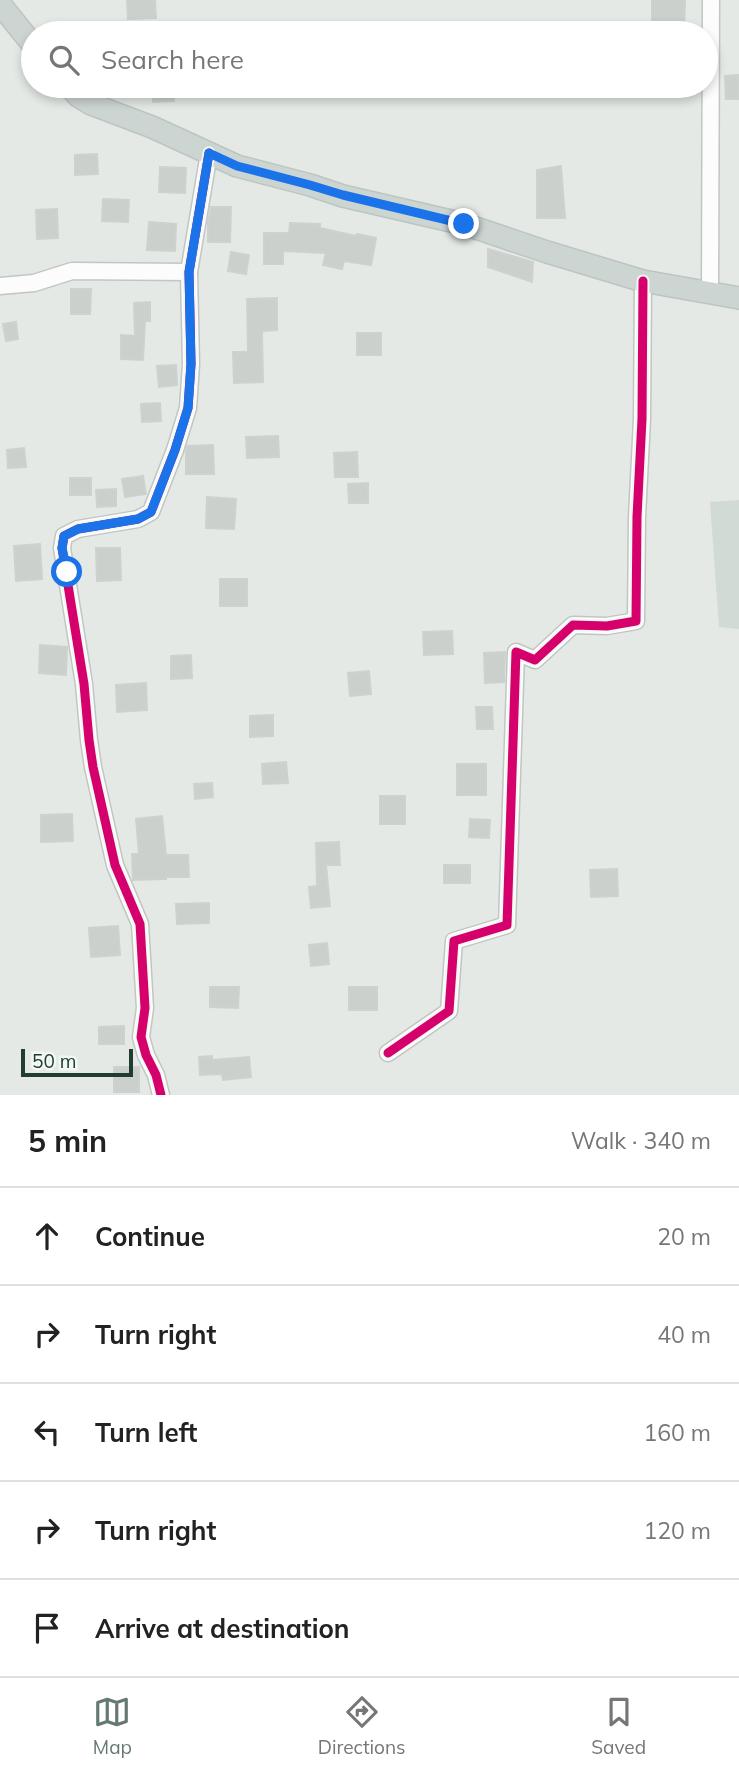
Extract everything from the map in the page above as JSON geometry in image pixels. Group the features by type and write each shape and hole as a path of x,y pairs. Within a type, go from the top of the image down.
{"main road":[{"path":"0,4 21,30"},
{"path":"81,98 237,166 464,224 643,281 739,298"}],"street":[{"path":"711,0 711,21"},
{"path":"710,293 711,98"},
{"path":"161,1095 141,1037 145,1008 140,924 116,865 93,767 82,671 62,548 64,536 78,529 138,519 151,512 175,450 188,408 191,364 189,272 209,153"},
{"path":"0,286 34,283 72,271 189,272"},
{"path":"388,1053 449,1010 454,942 507,925 516,652 535,660 573,625 607,626 636,621 643,281"}],"shaded area":[{"path":"739,500 739,629 719,627 710,502"}],"building":[{"path":"127,0 155,0 156,18 128,19"},
{"path":"652,0 685,0 684,21 652,21"},
{"path":"739,75 739,99 726,99 725,76"},
{"path":"153,98 174,98 174,101 153,102"},
{"path":"97,154 98,174 75,175 75,155"},
{"path":"561,166 565,218 537,218 537,170"},
{"path":"160,167 186,168 185,193 159,192"},
{"path":"103,199 129,200 128,222 102,221"},
{"path":"211,207 231,207 230,242 208,242"},
{"path":"57,209 58,238 37,239 36,210"},
{"path":"149,222 176,224 175,251 147,250"},
{"path":"290,223 320,224 320,228 376,238 371,265 344,261 342,269 323,265 326,253 283,251 283,264 264,264 264,233 289,233"},
{"path":"488,249 533,262 532,282 488,267"},
{"path":"231,252 249,255 246,274 228,271"},
{"path":"71,289 91,289 90,314 71,314"},
{"path":"277,298 277,330 262,331 263,382 234,383 233,352 248,352 247,299"},
{"path":"150,302 150,321 145,321 143,360 121,359 121,335 135,336 134,303"},
{"path":"16,322 18,339 6,341 3,324"},
{"path":"357,333 381,333 381,355 357,355"},
{"path":"176,365 177,385 159,387 157,366"},
{"path":"160,403 161,421 142,422 141,404"},
{"path":"278,436 279,457 247,458 246,437"},
{"path":"213,445 214,474 186,474 187,446"},
{"path":"24,448 26,467 8,468 7,450"},
{"path":"357,452 358,477 335,477 334,453"},
{"path":"143,476 146,494 125,497 122,479"},
{"path":"70,478 91,478 91,495 70,495"},
{"path":"368,483 368,503 349,503 348,484"},
{"path":"116,489 116,506 97,507 96,490"},
{"path":"207,497 236,499 234,529 206,528"},
{"path":"40,544 42,579 16,581 14,546"},
{"path":"96,548 120,548 121,580 97,581"},
{"path":"220,579 247,579 247,606 220,606"},
{"path":"452,631 453,654 424,655 423,632"},
{"path":"40,645 67,647 66,675 39,673"},
{"path":"505,652 504,682 485,683 484,653"},
{"path":"191,655 192,678 171,679 171,656"},
{"path":"369,671 371,694 350,696 348,673"},
{"path":"146,683 147,710 117,712 116,685"},
{"path":"476,707 492,707 493,729 477,729"},
{"path":"273,715 273,736 250,737 250,716"},
{"path":"286,762 288,783 263,784 262,764"},
{"path":"457,764 486,764 486,795 457,795"},
{"path":"212,783 213,797 195,799 194,784"},
{"path":"380,796 405,796 405,824 380,824"},
{"path":"72,814 73,841 41,842 41,815"},
{"path":"162,816 166,855 188,855 189,877 133,880 132,854 139,854 136,819"},
{"path":"470,819 490,820 489,838 469,837"},
{"path":"339,842 340,865 326,865 330,906 311,908 309,887 317,886 316,843"},
{"path":"444,865 470,865 470,883 444,883"},
{"path":"617,869 618,896 591,897 590,870"},
{"path":"209,903 209,923 177,924 176,904"},
{"path":"118,926 120,955 91,957 89,928"},
{"path":"327,943 329,964 311,966 309,945"},
{"path":"210,987 239,987 238,1008 210,1007"},
{"path":"349,987 377,987 377,1010 349,1010"},
{"path":"124,1026 124,1044 99,1044 99,1027"},
{"path":"212,1056 212,1060 249,1057 251,1077 223,1080 222,1074 200,1075 199,1057"},
{"path":"114,1067 139,1067 139,1092 114,1092"}],"cycle path":[{"path":"161,1095 141,1037 145,1008 140,924 115,865 93,767 84,684 62,548 64,536 78,529 138,519 151,512 175,450 188,408 191,364 189,272 209,153"},
{"path":"388,1053 449,1011 454,941 507,925 516,652 535,660 573,625 607,626 636,621 643,281"}],"route":[{"path":"67,572 62,548 64,536 78,529 138,519 151,512 175,450 188,408 191,364 189,272 209,153 237,166 464,224"}]}
